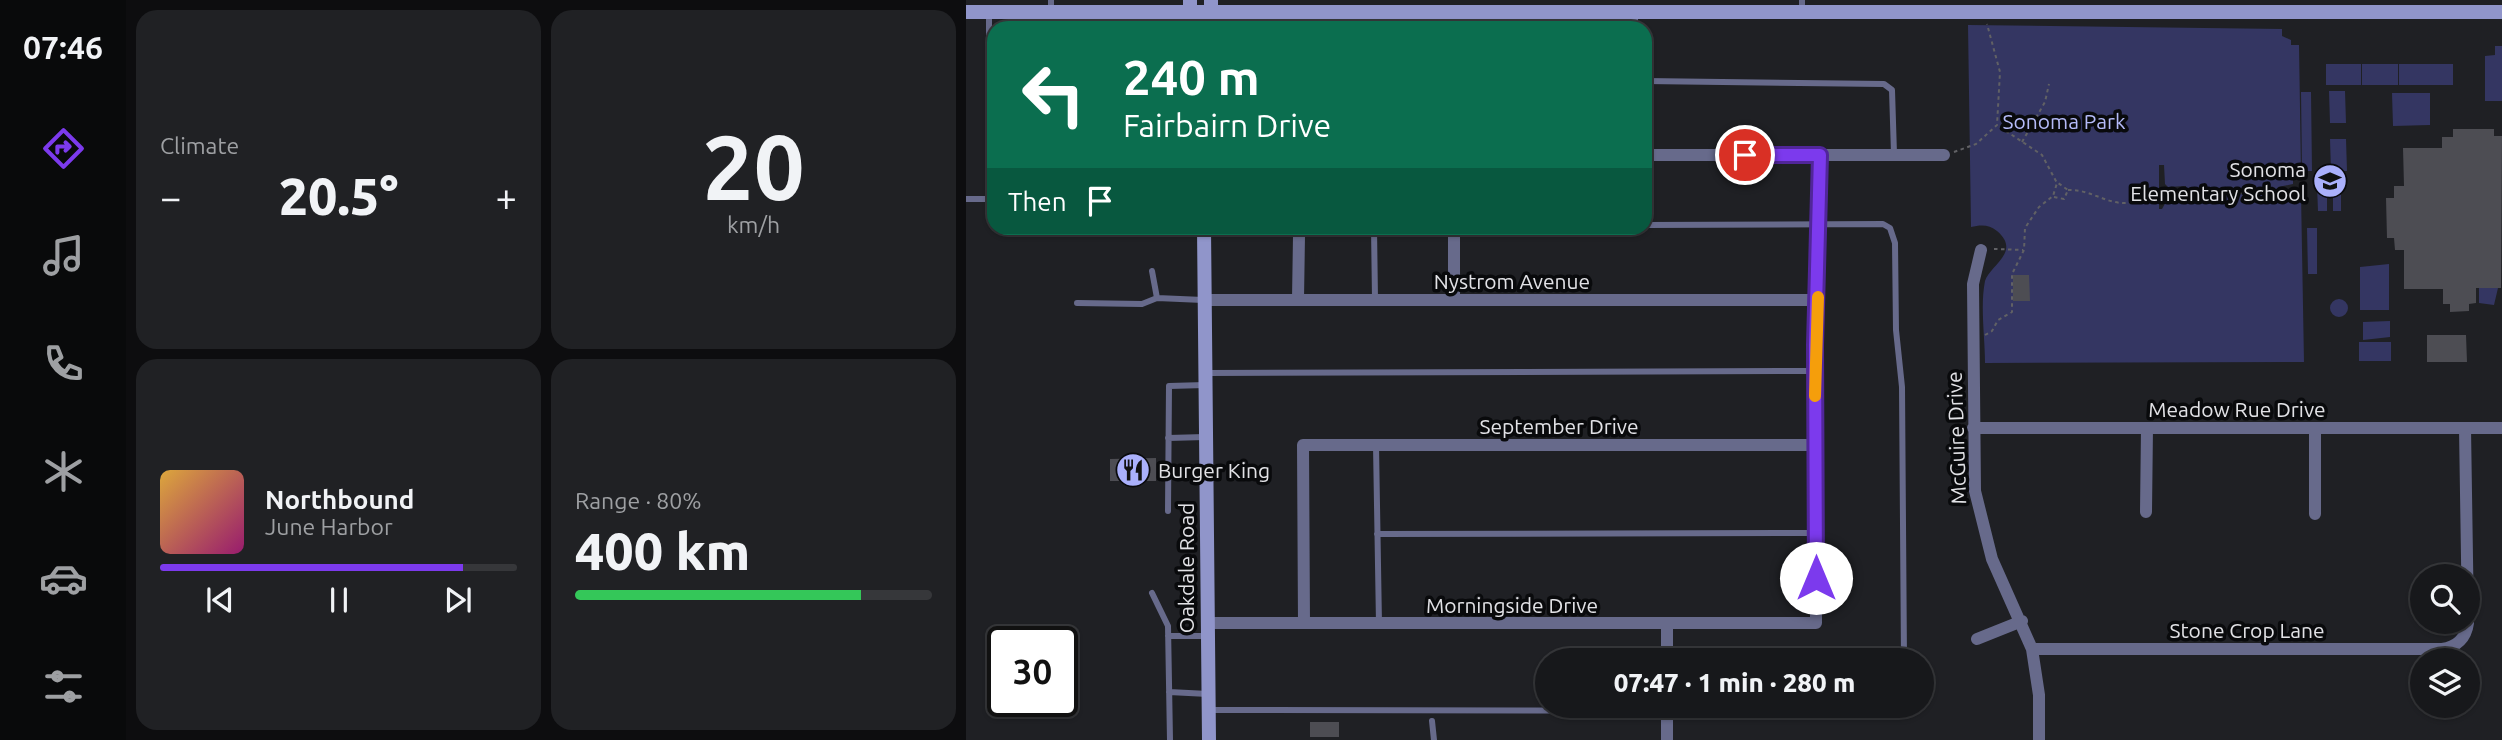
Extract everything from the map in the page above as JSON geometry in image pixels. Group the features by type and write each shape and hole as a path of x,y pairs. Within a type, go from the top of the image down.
{"street":[{"path":"969,8 989,12 1051,6 1211,5 1321,11 1443,6 1632,13 1802,6 1987,12 2171,6 2439,6 2502,12"},
{"path":"1632,13 1632,21"},
{"path":"1652,155 1944,155"},
{"path":"1815,533 1815,371 1820,155"},
{"name":"Oakdale Road","path":"1204,235 1209,740"},
{"path":"1454,235 1454,300"},
{"path":"1298,299 1299,236"},
{"name":"McGuire Drive","path":"1981,250 1973,284 1973,470 1979,516 1992,559 2022,621 2032,649 2039,695 2039,740"},
{"name":"Nystrom Avenue","path":"1205,300 1818,300"},
{"name":"Meadow Rue Drive","path":"1973,428 2502,428"},
{"path":"2146,512 2147,428"},
{"path":"2315,428 2315,514"},
{"name":"Stone Crop Lane","path":"2032,649 2442,649 2460,641 2468,623 2465,428"},
{"name":"September Drive","path":"1304,623 1303,445 1815,445"},
{"name":"Morningside Drive","path":"1208,630 1304,623 1816,623 1815,533"},
{"path":"1976,639 2022,621"},
{"path":"1668,625 1668,648"},
{"path":"1667,740 1668,718"}],"lane":[{"path":"1321,11 1321,21"},
{"path":"989,12 989,21"},
{"path":"1652,81 1884,84 1892,90 1894,102 1894,155"},
{"path":"966,199 987,199"},
{"path":"1652,225 1883,224 1890,229 1895,243 1896,330 1902,387 1905,648"},
{"path":"1374,235 1375,300"},
{"path":"1152,271 1157,298"},
{"path":"1077,303 1142,304 1157,298 1205,300"},
{"path":"1168,511 1169,386 1207,379 1815,371"},
{"path":"1168,438 1207,437"},
{"path":"1376,445 1379,624"},
{"path":"1377,534 1815,533"},
{"path":"1153,593 1168,626 1170,740"},
{"path":"1168,635 1208,630"},
{"path":"1169,692 1208,694"},
{"path":"1208,710 1535,709"},
{"path":"1433,721 1434,740"}],"path":[{"path":"1944,155 1976,144 1997,125 2000,72 1990,40 1987,12"},
{"path":"2022,143 2045,102 2049,84"},
{"path":"1997,125 2049,162 2057,183 2068,190 2084,189 2120,203 2193,194 2301,192"},
{"path":"1972,336 1987,335 1997,320 2012,312 2012,274 2024,250 2025,228 2030,218 2053,196 2057,183"},
{"path":"2053,196 2064,199 2068,190"},
{"path":"1981,250 2024,250"}],"green space":[{"name":"Sonoma Park","path":"1968,25 2282,29 2282,36 2291,40 2291,45 2299,45 2301,171 2293,171 2293,184 2278,187 2277,191 2187,193 2186,186 2168,187 2165,184 2164,165 2159,165 2159,209 2162,209 2167,200 2190,198 2191,195 2301,193 2304,362 1985,363 1985,281 2002,258 2006,246 2004,239 1991,227 1971,227"},
{"path":"2495,46 2502,46 2502,101 2485,101 2485,56 2495,55"},
{"path":"2326,64 2361,64 2361,85 2326,85"},
{"path":"2362,64 2398,64 2398,85 2362,85"},
{"path":"2399,64 2453,64 2453,85 2399,85"},
{"path":"2329,91 2345,91 2346,123 2330,123"},
{"path":"2301,92 2311,92 2312,171 2302,171"},
{"path":"2392,93 2430,93 2430,125 2393,126"},
{"path":"2330,139 2346,139 2347,171 2331,171"},
{"path":"2317,186 2327,186 2327,211 2318,211"},
{"path":"2333,186 2341,186 2341,211 2333,211"},
{"path":"2307,228 2317,228 2317,274 2308,274"},
{"path":"2389,264 2389,310 2360,310 2360,267"},
{"path":"2479,288 2498,288 2494,305 2479,303"},
{"path":"2339,299 2347,304 2348,308 2343,316 2339,317 2331,312 2330,308 2335,300"},
{"path":"2390,321 2390,337 2363,340 2363,322"},
{"path":"2359,342 2391,342 2391,361 2359,361"}],"building":[{"path":"2453,129 2494,129 2494,136 2502,136 2501,288 2476,288 2476,303 2469,304 2469,311 2450,312 2450,304 2443,304 2443,289 2404,289 2404,250 2395,250 2394,238 2387,238 2386,198 2394,198 2394,186 2404,186 2403,148 2442,148 2442,137 2453,137"},
{"path":"2013,275 2029,275 2030,301 2013,301"},
{"path":"2427,335 2466,335 2467,362 2427,362"},
{"name":"Burger King","path":"1156,458 1156,481 1110,481 1110,459"},
{"path":"1310,722 1339,722 1339,737 1310,737"}],"slow traffic":[{"path":"1815,396 1818,297"}],"place":[{"name":"Sonoma Elementary School","path":"2330,181"},
{"name":"Burger King","path":"1133,470"}],"route":[{"path":"1745,155 1820,155 1815,345 1816,578"}]}
